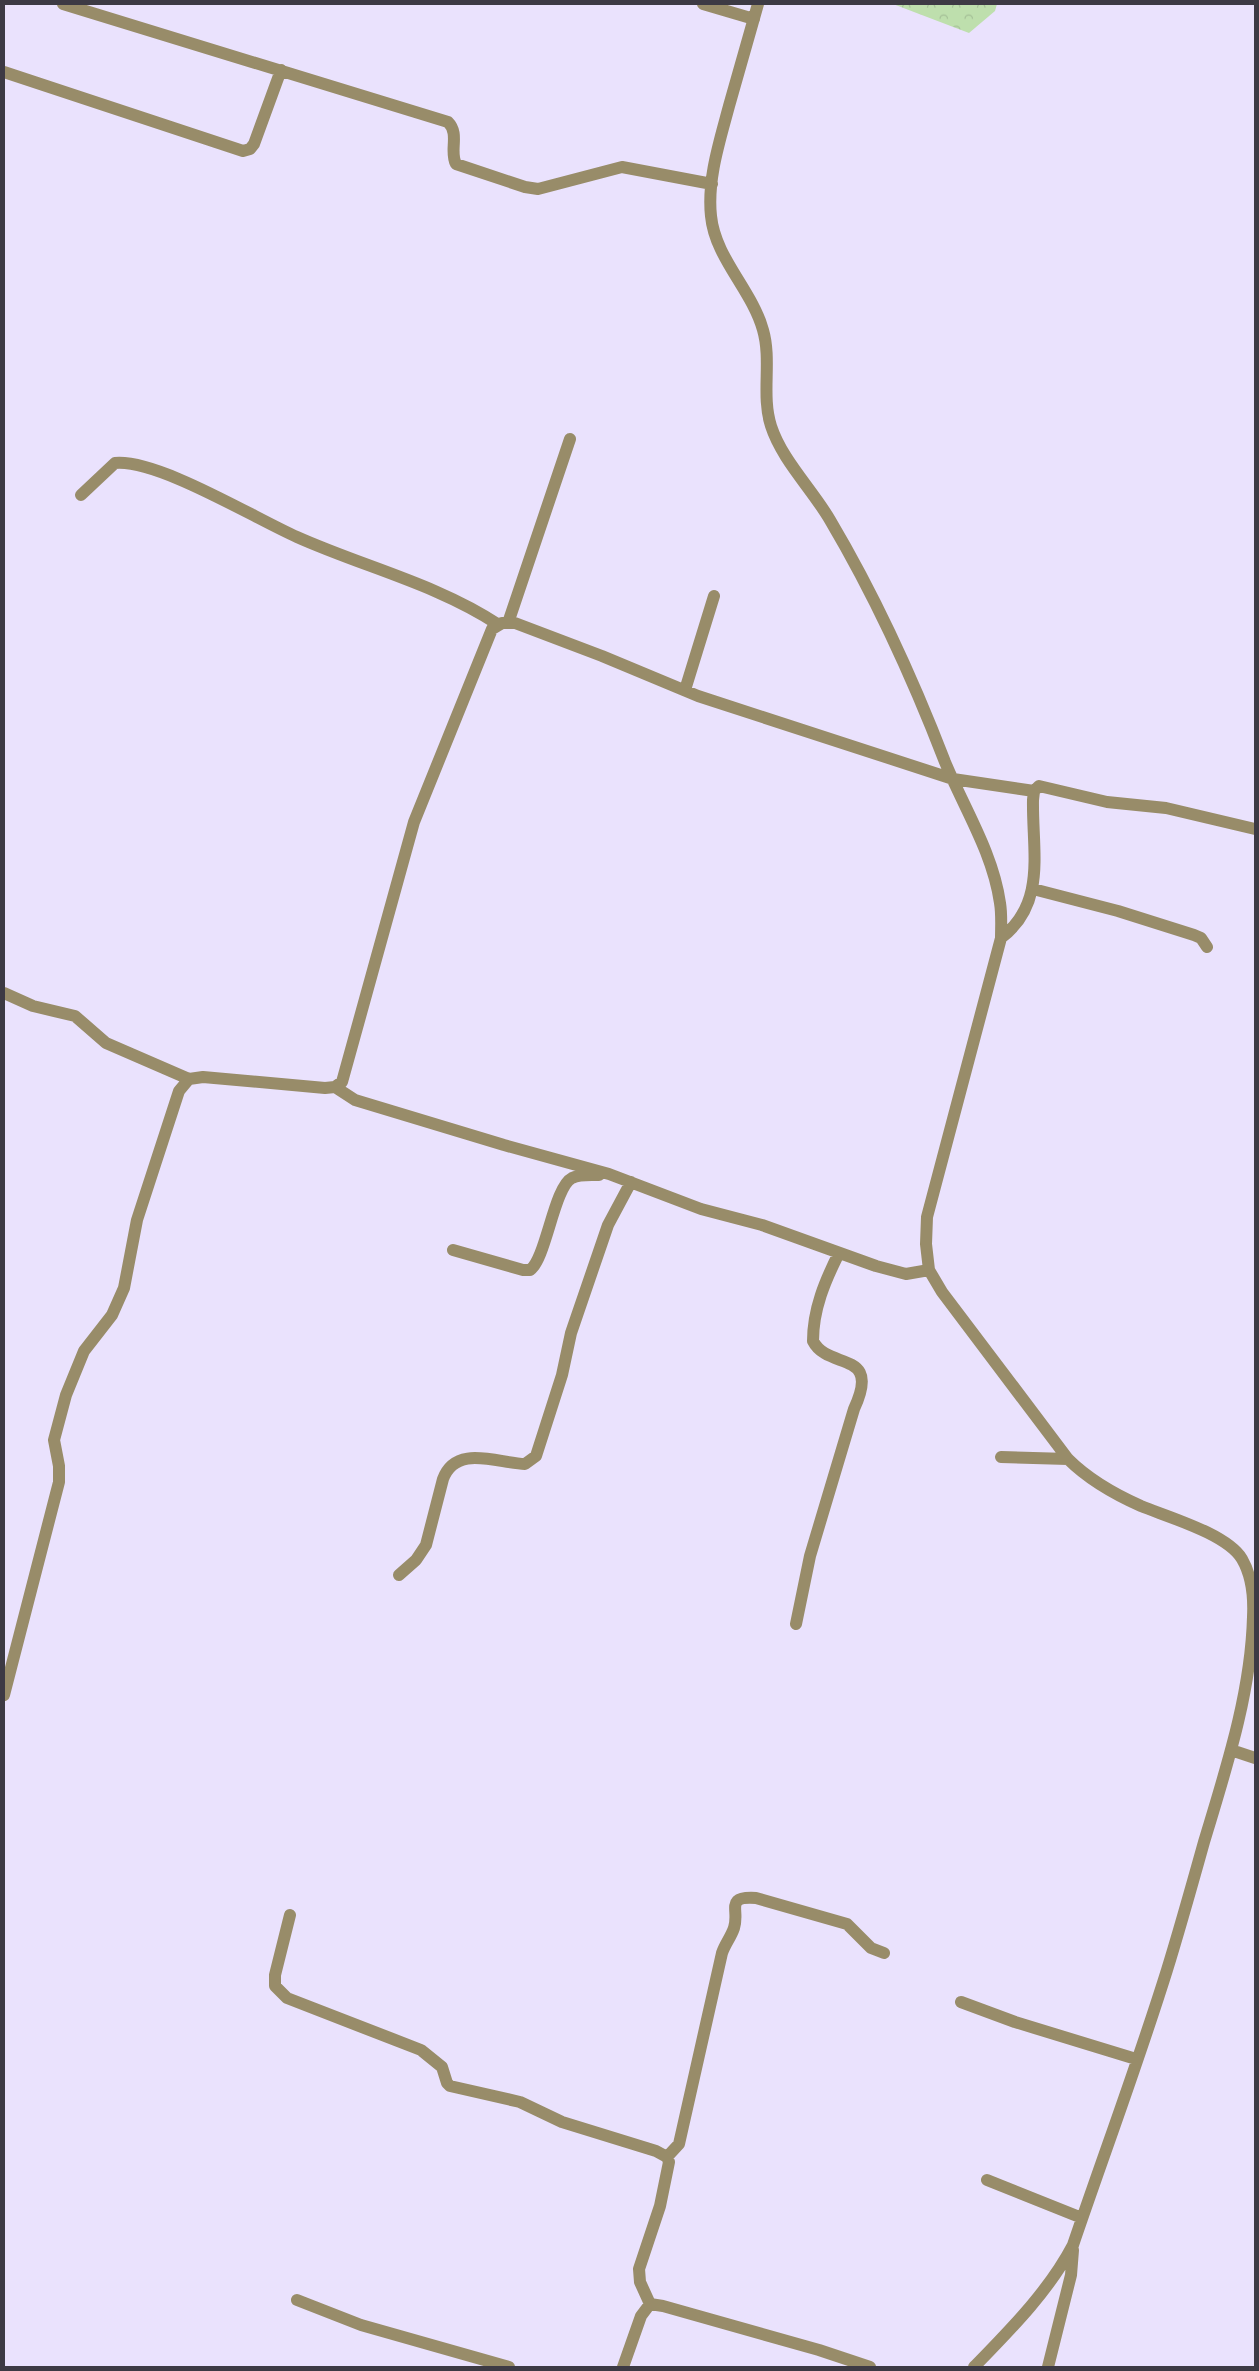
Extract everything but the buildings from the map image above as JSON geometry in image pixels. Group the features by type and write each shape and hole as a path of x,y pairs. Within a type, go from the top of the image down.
{"street":[{"path":"63,4 448,122 454,133 453,159 456,164 525,187 549,188 622,167 712,184"},
{"path":"703,4 754,19"},
{"path":"758,4 719,144 712,184 711,217 715,234 725,257 752,303 763,330 767,358 768,412 771,427 793,466 829,519 860,576 909,676 952,780 980,840 994,877 1000,904 1000,938 927,1217 926,1244 930,1270 967,1328 1068,1458 1083,1474 1114,1493 1187,1523 1222,1542 1237,1552 1244,1562 1251,1582 1253,1620 1246,1677 1231,1750 1166,1972 1073,2245 1059,2269 1028,2308 974,2367"},
{"path":"4,72 244,151 254,144 281,70"},
{"path":"504,624 570,439"},
{"path":"80,495 115,463 141,465 247,512 296,537 432,590 504,624"},
{"path":"686,690 714,596"},
{"path":"335,1088 345,1074 364,996 414,822 492,629 504,624 515,623 686,690 952,780 1034,791"},
{"path":"1000,938 1017,925 1028,906 1033,889 1034,791 1039,786 1046,786 1102,801 1166,808 1255,829"},
{"path":"1033,889 1118,911 1194,935 1201,938 1207,947"},
{"path":"4,993 33,1006 75,1016 106,1043 136,1058 189,1079 214,1077 335,1088 355,1100 504,1145 609,1174 701,1209 762,1225 839,1253 906,1274 930,1270"},
{"path":"4,1695 59,1482 60,1473 54,1440 60,1414 84,1351 117,1306 124,1288 140,1211 179,1091 189,1079"},
{"path":"453,1250 523,1270 530,1270 537,1262 554,1211 568,1181 578,1176 609,1174"},
{"path":"399,1576 422,1553 436,1512 446,1470 453,1464 466,1458 476,1457 525,1464 536,1456 562,1375 571,1333 608,1225 631,1182"},
{"path":"796,1624 810,1556 854,1409 861,1394 862,1385 856,1367 850,1362 823,1353 814,1341 818,1305 824,1284 839,1253"},
{"path":"1001,1457 1068,1458"},
{"path":"1231,1750 1255,1758"},
{"path":"650,2304 640,2282 639,2269 660,2206 668,2162 667,2158 679,2144 722,1953 735,1926 734,1905 738,1900 744,1898 756,1898 847,1924 871,1948 884,1953"},
{"path":"290,1915 275,1975 275,1986 287,1998 421,2050 442,2067 447,2084 450,2086 520,2102 562,2122 656,2152 667,2158"},
{"path":"961,2002 1015,2022 1136,2059"},
{"path":"987,2180 1082,2218"},
{"path":"1048,2367 1071,2275 1073,2245"},
{"path":"297,2300 361,2325 508,2367"},
{"path":"623,2367 641,2316 650,2304"},
{"path":"650,2304 819,2350 870,2367"}],"green space":[{"path":"893,4 997,4 995,11 969,33"}]}
